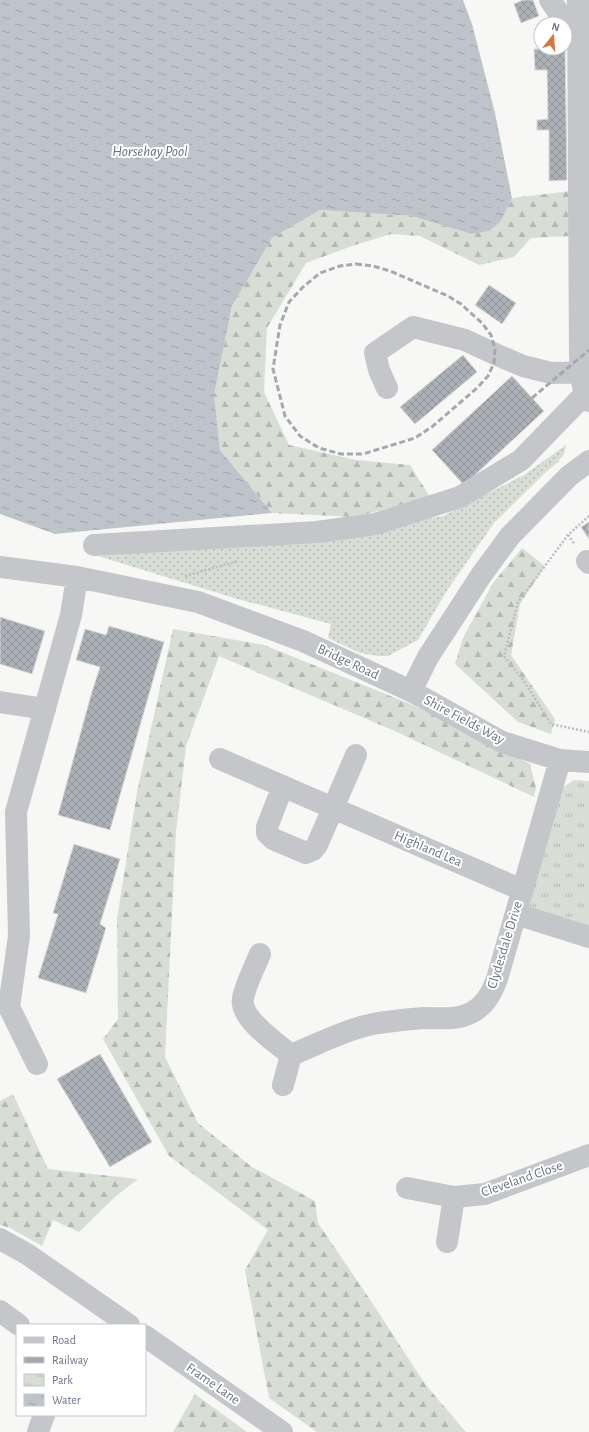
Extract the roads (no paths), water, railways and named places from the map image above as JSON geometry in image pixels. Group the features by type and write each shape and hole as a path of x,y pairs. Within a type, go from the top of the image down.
{"street":[{"path":"550,0 564,20 578,10"},
{"path":"94,545 317,532 375,524 435,506 460,496 521,460 587,398 581,372 578,10"},
{"path":"387,388 379,370 375,353 413,327 465,340 523,366 551,374 581,372"},
{"path":"411,691 428,657 478,580 510,536 569,476 589,461"},
{"name":"Bridge Road","path":"0,567 77,577 198,602 303,641 411,691"},
{"path":"38,1064 9,1008 19,936 8,835 16,812 71,614 77,577"},
{"name":"Shire Fields Way","path":"411,691 502,742 560,760 589,762"},
{"path":"0,702 45,709"},
{"path":"283,786 267,827 267,833 273,839 306,853 313,850 317,845 356,755"},
{"name":"Highland Lea","path":"220,759 522,890"},
{"name":"Clydesdale Drive","path":"291,1055 354,1030 375,1024 422,1018 455,1018 466,1015 476,1010 489,997 493,989 516,914 560,760"},
{"path":"516,914 589,937"},
{"path":"260,954 242,999 244,1009 255,1026 291,1055 283,1085"},
{"name":"Cleveland Close","path":"408,1188 454,1196 484,1194 589,1154"},
{"path":"448,1242 454,1196"},
{"path":"0,1239 27,1254 128,1324"},
{"path":"0,1311 18,1324"},
{"name":"Frame Lane","path":"146,1337 282,1432"},
{"path":"38,1432 44,1416"}],"water":[{"name":"Horsehay Pool","path":"0,0 463,0 472,24 495,113 512,198 500,222 489,231 471,234 412,216 320,210 272,238 232,306 214,395 220,450 272,513 55,534 0,514"}],"railway":[{"path":"356,264 373,266 390,271 448,296 461,304 482,323 491,335 495,349 494,363 488,376 477,388 433,426 415,438 363,454 341,454 319,448 300,436 285,416 273,369 280,325 289,302 303,287 320,273 340,266 356,264"},
{"path":"532,398 589,350"}]}
